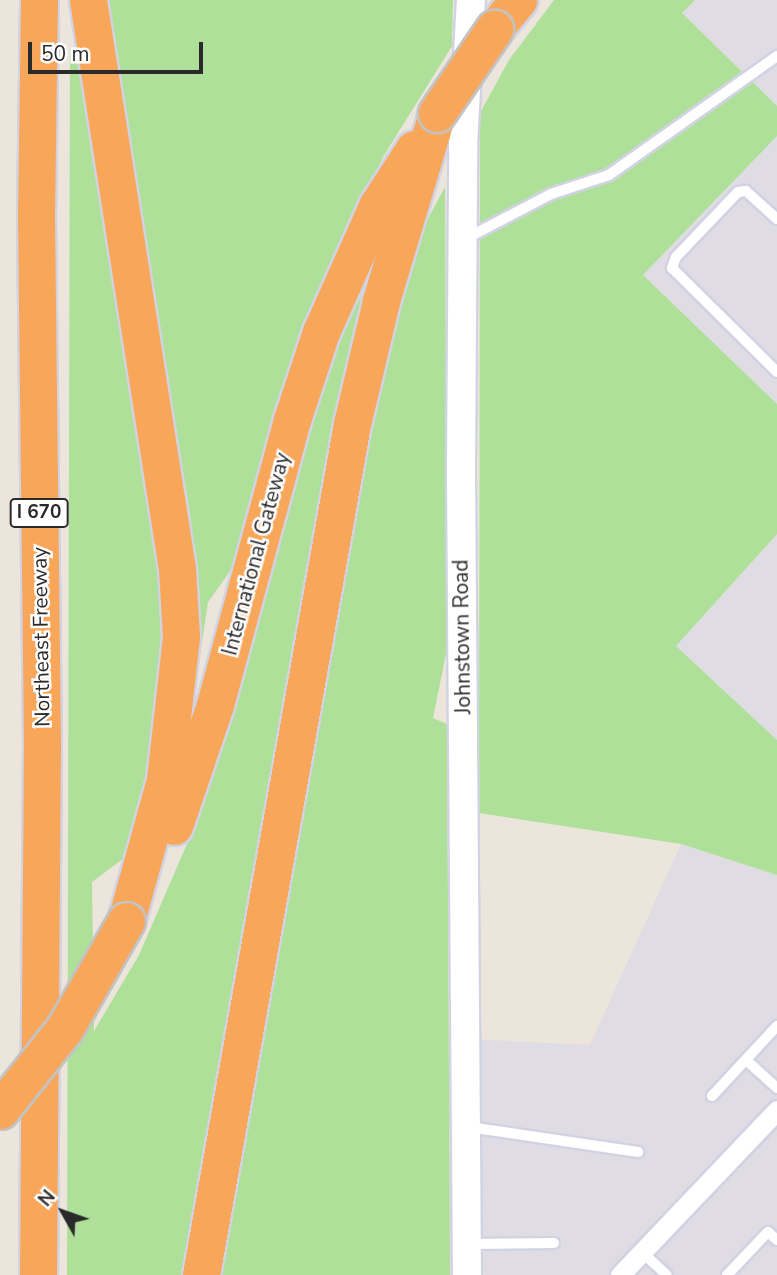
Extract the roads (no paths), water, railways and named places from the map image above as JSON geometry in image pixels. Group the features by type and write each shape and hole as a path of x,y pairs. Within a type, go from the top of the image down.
{"highway":[{"name":"Northeast Freeway","path":"38,0 36,216 42,744 38,1275"},
{"path":"88,0 177,569 181,637 165,780 126,921"},
{"name":"International Gateway","path":"0,1110 65,1028 163,855 189,787 292,420 325,320 377,206 494,29 518,0"},
{"path":"201,1275 352,424 381,302 437,113"}],"main road":[{"name":"Johnstown Road","path":"467,1275 462,240 471,0"}],"street":[{"path":"620,1275 777,1110"}],"lane":[{"path":"462,240 551,194 609,175 777,56"},
{"path":"777,219 746,191 738,192 676,257 672,268 777,372"},
{"path":"712,1096 777,1026"},
{"path":"746,1059 777,1088"},
{"path":"465,1126 638,1152"},
{"path":"727,1275 768,1232 777,1240"},
{"path":"466,1244 554,1243"},
{"path":"642,1252 667,1275"}]}
